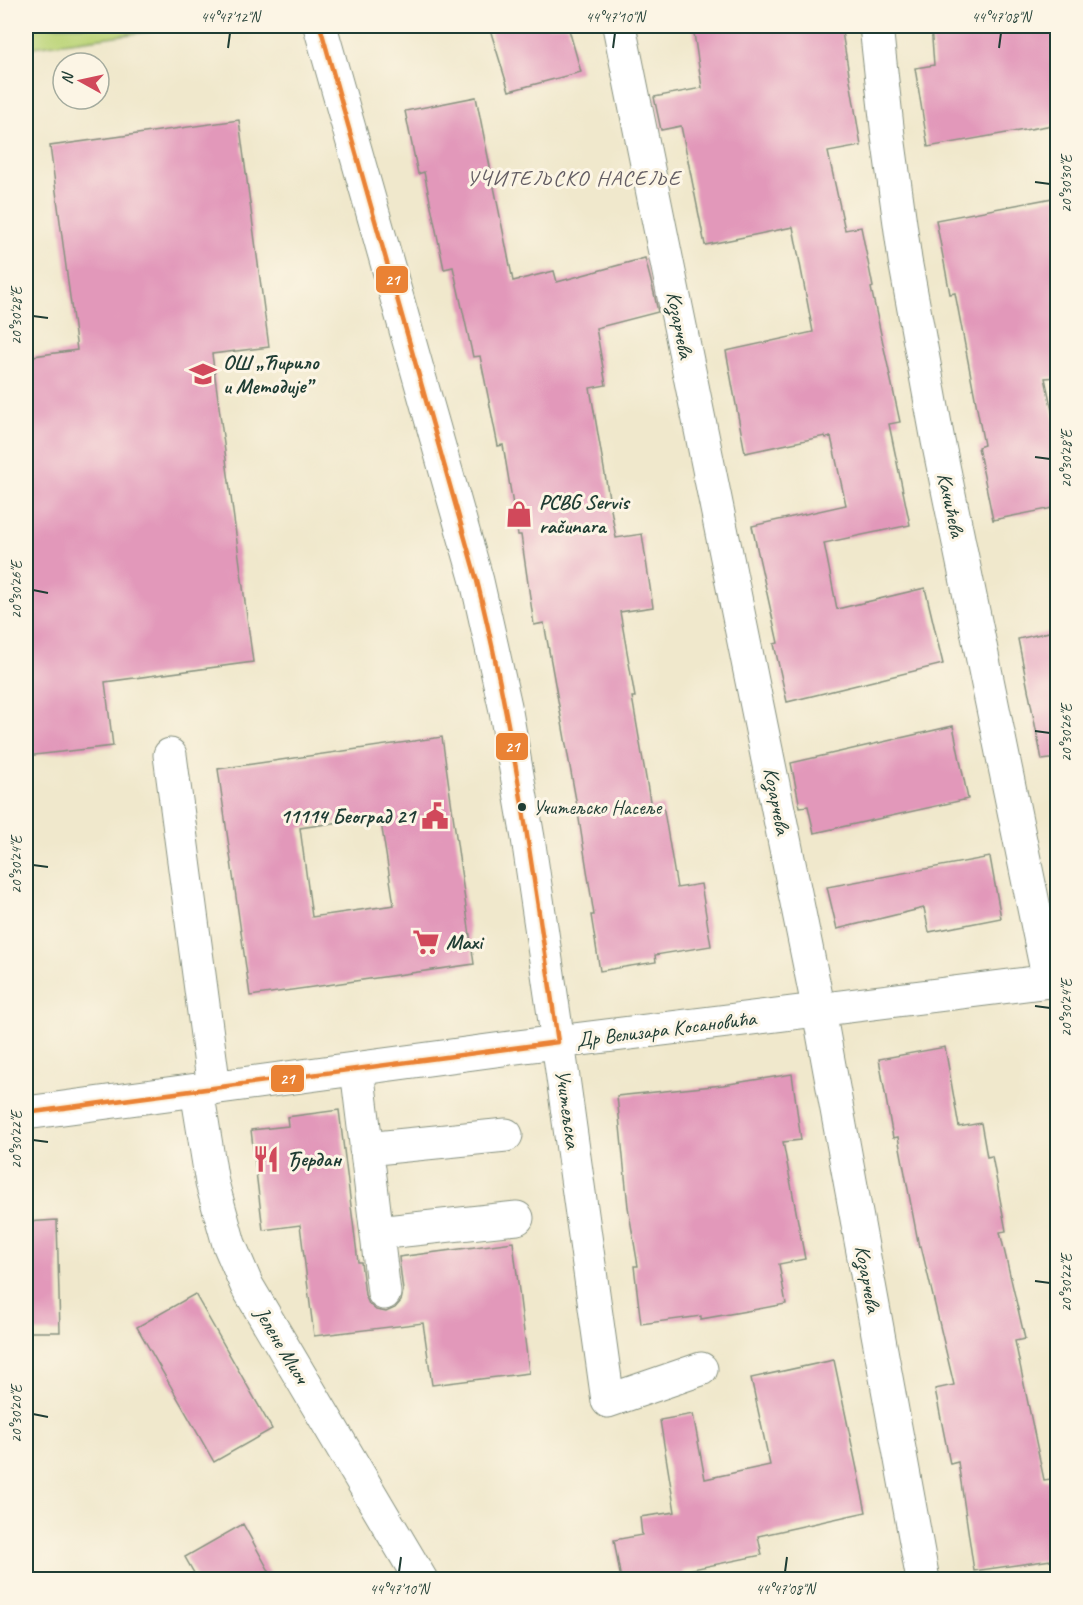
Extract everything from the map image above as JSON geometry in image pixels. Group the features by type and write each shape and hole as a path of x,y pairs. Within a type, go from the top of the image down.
{"street":[{"name":"Учитељска","path":"320,26 491,637 516,761 608,1401 701,1369"},
{"name":"Козарчева","path":"619,26 819,1011 923,1580"},
{"name":"Качићева","path":"876,26 905,260 934,419 1053,981"},
{"name":"Јелене Миоч","path":"170,755 205,1089 212,1183 229,1244 247,1286 421,1580"},
{"name":"Др Велизара Косановића","path":"26,1113 558,1042 1053,981"},
{"path":"357,1069 384,1293"},
{"path":"366,1149 506,1135"},
{"path":"377,1233 517,1218"}],"green space":[{"path":"26,26 190,26 26,48"}],"building":[{"path":"489,26 568,26 581,72 509,91"},
{"path":"693,26 841,26 861,146 828,152 845,230 861,227 873,287 871,288 900,422 889,424 910,525 824,543 837,609 925,588 943,664 787,702 774,644 778,643 752,526 846,505 831,437 826,438 825,436 745,453 726,351 813,332 793,227 705,245 681,126 661,130 654,97 702,88"},
{"path":"931,26 1058,26 1058,124 928,147 915,68 934,65"},
{"path":"476,97 513,281 554,271 557,282 645,258 658,312 596,328 606,385 590,388 616,538 642,534 653,607 620,612 651,807 663,805 677,888 701,884 711,946 655,955 656,962 600,971 591,915 594,915 576,800 544,623 534,625 521,535 518,535 503,445 498,446 480,356 473,357 453,267 444,269 424,172 418,174 405,111"},
{"path":"239,120 269,347 212,354 253,662 105,682 113,746 26,756 26,357 77,350 50,146"},
{"path":"1058,197 1058,377 1045,378 1058,439 1058,507 993,520 978,447 984,445 955,293 950,294 936,220"},
{"path":"1058,630 1058,758 1042,760 1018,639"},
{"path":"953,726 968,799 814,833 808,806 800,807 791,763"},
{"path":"442,737 474,964 250,996 218,769","holes":["380,816 394,905 312,917 300,828"]},
{"path":"990,857 1001,918 929,932 924,908 837,929 827,887"},
{"path":"945,1047 959,1127 981,1123 987,1157 992,1156 1006,1231 1000,1232 1025,1339 1015,1341 1044,1480 1051,1479 1058,1526 1058,1559 974,1571 958,1462 950,1464 935,1389 954,1385 921,1246 919,1247 898,1137 893,1138 879,1059"},
{"path":"792,1074 801,1140 783,1142 805,1259 779,1264 786,1304 701,1319 701,1316 641,1324 634,1266 638,1266 628,1207 617,1096 723,1085"},
{"path":"339,1110 358,1262 361,1262 365,1295 369,1304 376,1310 386,1312 395,1308 401,1301 403,1291 399,1257 513,1242 529,1373 432,1385 423,1323 314,1336 300,1225 263,1230 251,1130 288,1126 287,1117"},
{"path":"57,1220 60,1332 26,1332 26,1222"},
{"path":"195,1294 272,1429 214,1462 137,1327"},
{"path":"834,1360 866,1512 758,1536 762,1555 683,1571 684,1580 621,1580 614,1540 642,1535 640,1517 675,1512 660,1420 693,1414 705,1479 770,1465 751,1378"},
{"path":"243,1524 274,1580 198,1580 185,1557"}],"transit line":[{"name":"21","path":"26,1113 558,1042 513,753 477,581 320,26"}],"place":[{"name":"ОШ „Ћирило и Методије”","path":"203,374"},
{"name":"PCBG Servis računara","path":"519,514"},
{"name":"Учитељско Насеље","path":"522,807"},
{"name":"11114 Београд 21","path":"435,816"},
{"name":"Maxi","path":"426,942"},
{"name":"Ђердан","path":"266,1159"}],"district":[{"name":"УЧИТЕЉСКО НАСЕЉЕ","path":"574,177"}]}
